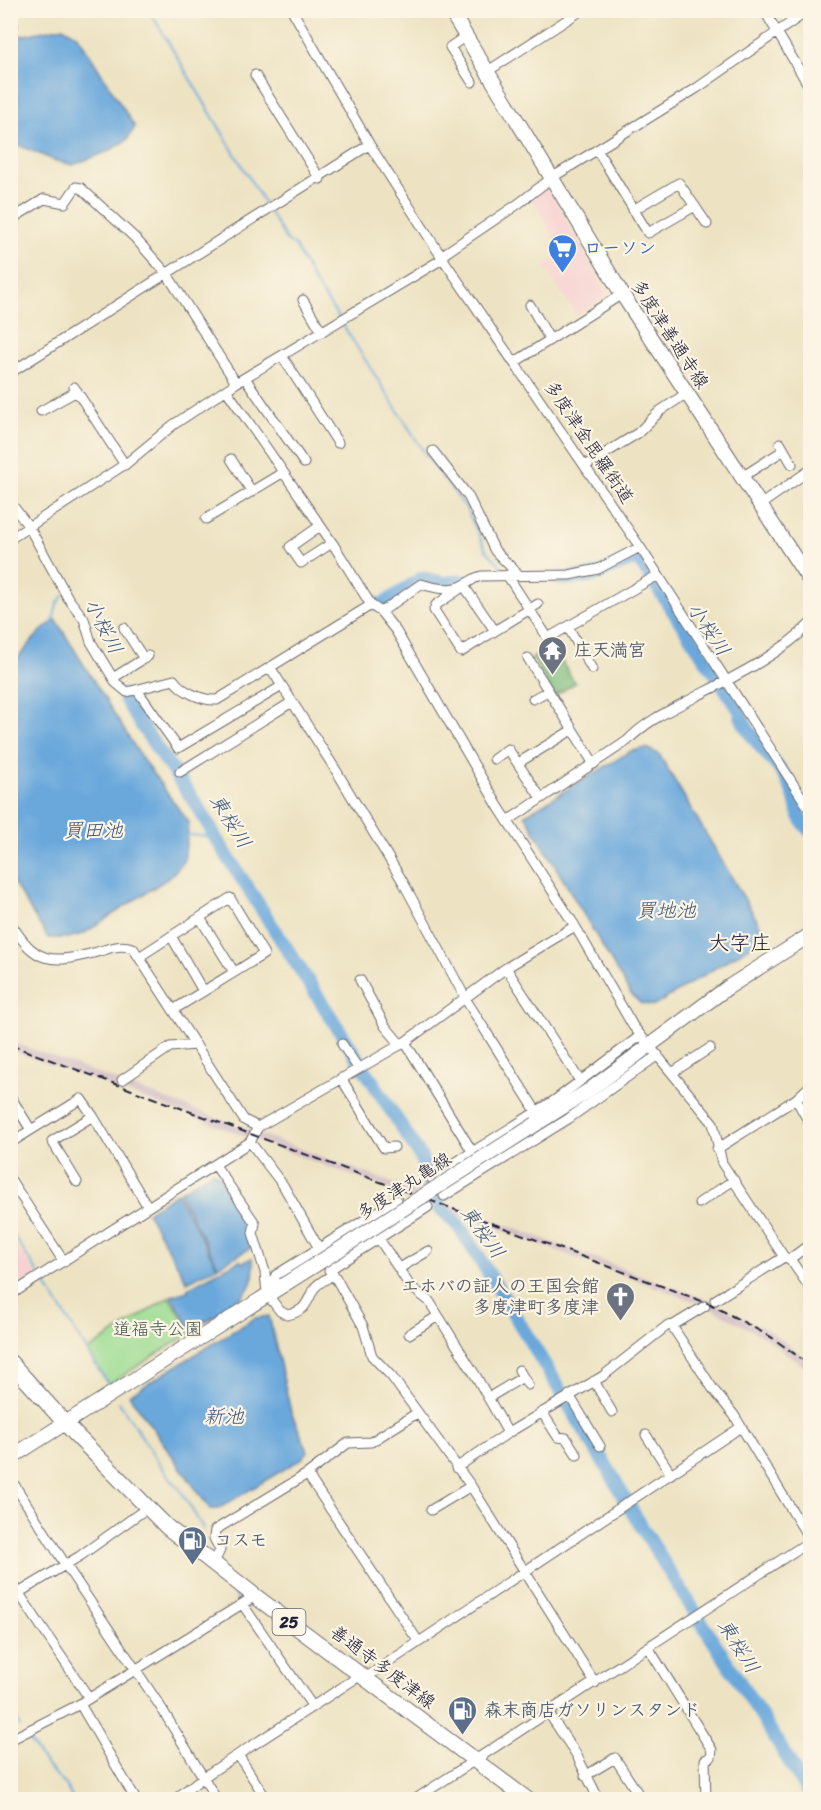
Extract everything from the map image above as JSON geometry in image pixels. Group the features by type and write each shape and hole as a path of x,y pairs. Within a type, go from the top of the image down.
{"main road":[{"name":"多度津善通寺線","path":"450,10 622,294 810,581"},
{"name":"多度津丸亀線","path":"10,1458 66,1425 315,1265 536,1118 588,1091 727,988 810,935"},
{"name":"善通寺多度津線","path":"10,1362 66,1425 147,1509 213,1565 249,1601 363,1676 528,1800"}],"street":[{"name":"多度津金毘羅街道","path":"292,10 369,145 640,547 810,810"},
{"path":"488,71 582,10"},
{"path":"764,10 810,88"},
{"path":"10,539 125,465 173,425 236,383 443,257 553,177 697,88 809,10"},
{"path":"466,36 450,47 472,81"},
{"path":"255,75 320,179"},
{"path":"10,373 320,179 369,145"},
{"path":"597,150 648,233 695,206"},
{"path":"633,210 680,183 707,224"},
{"path":"10,220 44,199 65,203 76,187 81,188 135,238 167,274 236,383"},
{"path":"515,362 622,294"},
{"path":"303,300 322,332"},
{"path":"530,305 549,340"},
{"path":"282,356 338,443"},
{"path":"245,378 273,410 297,446 304,463"},
{"path":"41,411 76,389 125,465"},
{"path":"227,391 332,543 371,605 381,612 396,631 425,686 498,806 509,820 649,1046 713,1123 717,1149 722,1163 810,1288"},
{"path":"585,466 638,433 660,411 687,393"},
{"path":"742,477 782,447 792,464"},
{"path":"433,452 468,496 495,551 518,574"},
{"path":"231,459 252,492"},
{"path":"760,505 810,470"},
{"path":"206,519 282,473"},
{"path":"10,502 29,526 68,598 84,619 91,642 113,678 127,692 138,692 176,682 207,701 218,700 371,605"},
{"path":"320,526 290,547 301,563 332,543"},
{"path":"534,607 461,652 434,610 436,605 471,579 481,576 518,574 568,575 598,569 640,547"},
{"path":"507,575 534,607 548,638 658,575"},
{"path":"381,612 421,584 436,589 464,586"},
{"path":"464,586 495,631"},
{"path":"509,820 627,741 643,725 726,681 793,641 810,624"},
{"path":"568,627 580,656 592,669"},
{"path":"113,678 146,657 124,628"},
{"path":"528,658 594,764"},
{"path":"270,667 403,882 467,997 468,1003 536,1118"},
{"path":"138,692 178,748 282,686"},
{"path":"533,699 548,691"},
{"path":"180,772 292,702"},
{"path":"518,763 572,730"},
{"path":"494,759 508,749 541,798"},
{"path":"139,957 230,898 264,954 173,1010"},
{"path":"200,918 234,972"},
{"path":"10,922 24,945 41,957 69,957 121,944 133,948 244,1120 258,1127"},
{"path":"10,1295 250,1142 258,1127 403,1043 506,969 575,926"},
{"path":"171,936 203,991"},
{"path":"506,969 580,1081"},
{"path":"360,980 385,1026 403,1043 484,1170"},
{"path":"342,1044 360,1067"},
{"path":"122,1080 170,1047 196,1045"},
{"path":"431,1178 472,1152 536,1118 580,1081 649,1046"},
{"path":"444,1196 568,1119 649,1046"},
{"path":"672,1073 710,1048"},
{"path":"341,1078 384,1148 394,1147"},
{"path":"717,1149 795,1099 810,1086"},
{"path":"10,1096 31,1130"},
{"path":"10,1143 81,1099 148,1207"},
{"path":"795,1099 810,1123"},
{"path":"71,1178 52,1141 93,1116"},
{"path":"250,1142 283,1185 363,1326 372,1356 392,1377 471,1486 596,1683"},
{"path":"215,1165 255,1223 253,1233 264,1272 267,1294 280,1311 287,1315 298,1313 308,1305 314,1290 331,1273 428,1207"},
{"path":"10,1179 64,1262"},
{"path":"699,1203 734,1180"},
{"path":"267,1294 276,1275 397,1200"},
{"path":"366,1219 410,1286 429,1301 508,1433"},
{"path":"715,1300 810,1244"},
{"path":"400,1268 428,1251"},
{"path":"456,1468 508,1433 594,1381 668,1325 672,1326 705,1306"},
{"path":"409,1334 438,1316"},
{"path":"414,1800 810,1541 741,1427 672,1326"},
{"path":"488,1398 523,1378"},
{"path":"594,1381 612,1412"},
{"path":"565,1398 600,1446"},
{"path":"542,1412 558,1437 566,1438 577,1455"},
{"path":"213,1565 220,1550 214,1538 215,1530 307,1474 348,1443 371,1442 417,1413"},
{"path":"174,1800 202,1778 527,1572 741,1427"},
{"path":"646,1435 671,1474"},
{"path":"307,1474 418,1641"},
{"path":"10,1478 162,1708 217,1800"},
{"path":"431,1510 446,1505 471,1486"},
{"path":"15,1596 147,1509"},
{"path":"10,1580 15,1596 89,1698"},
{"path":"10,1740 80,1704 249,1601 313,1707"},
{"path":"648,1647 711,1750 711,1757 705,1760 706,1800"},
{"path":"80,1704 136,1800"},
{"path":"548,1712 576,1754 599,1800"},
{"path":"238,1755 267,1800"},
{"path":"585,1776 615,1758 642,1800"}],"shaded area":[{"path":"547,186 609,296 577,315 544,266 564,254 532,198"},
{"path":"10,1041 713,1302 773,1333 810,1362 810,1371 767,1339 707,1306 11,1050"},
{"path":"10,1236 37,1276 22,1284 11,1267"}],"green space":[{"path":"550,643 575,683 555,696 532,658"},
{"name":"道福寺公園","path":"169,1297 192,1332 108,1385 87,1351"}],"water":[{"path":"63,27 78,36 135,127 127,140 109,151 73,165 56,161 11,142 11,40 15,37"},
{"name":"買田池","path":"56,620 143,760 189,823 184,861 170,877 83,934 68,938 48,938 11,879 11,665 37,635"},
{"name":"買地池","path":"646,748 659,754 761,927 759,941 654,1006 640,1003 630,993 525,815 631,751"},
{"path":"213,1171 219,1176 249,1222 247,1235 251,1248 218,1266 179,1192"},
{"path":"177,1193 217,1267 187,1282 147,1212"},
{"path":"252,1258 254,1272 245,1293 226,1309 192,1329 171,1296 188,1291 188,1288 240,1260 242,1263"},
{"name":"新池","path":"269,1316 291,1412 308,1451 303,1458 218,1509 210,1509 129,1395 255,1318"}],"waterway":[{"path":"149,10 266,206"},
{"path":"269,211 287,241 295,246 314,282 339,318"},
{"path":"341,322 426,455 466,508 486,550 506,571"},
{"name":"小桜川","path":"560,579 593,576 637,557 739,709 749,731 779,768 794,794 801,819 810,831"},
{"name":"小桜川","path":"374,603 382,605 422,578 445,583 463,581"},
{"path":"52,625 57,604 63,596"},
{"name":"東桜川","path":"123,695 205,818 421,1157 427,1180 439,1197 439,1207 458,1225 498,1288 637,1519 810,1796"},
{"path":"187,835 215,837"},
{"path":"10,1230 38,1273"},
{"path":"43,1280 109,1385"},
{"path":"119,1402 161,1466 181,1491 204,1530"},
{"path":"234,1590 238,1601"},
{"path":"10,1677 16,1686 10,1691"},
{"path":"10,1710 20,1726"},
{"path":"27,1737 46,1765 65,1784 73,1800"}],"railway":[{"path":"10,1045 710,1304 771,1337 810,1365"}],"place":[{"name":"ローソン","path":"563,274"},
{"name":"庄天満宮","path":"553,676"},
{"name":"エホバの証人の王国会館 多度津町多度津","path":"620,1322"},
{"name":"コスモ","path":"193,1566"},
{"name":"森末商店ガソリンスタンド","path":"463,1736"}],"district":[{"name":"大字庄","path":"740,943"}]}
